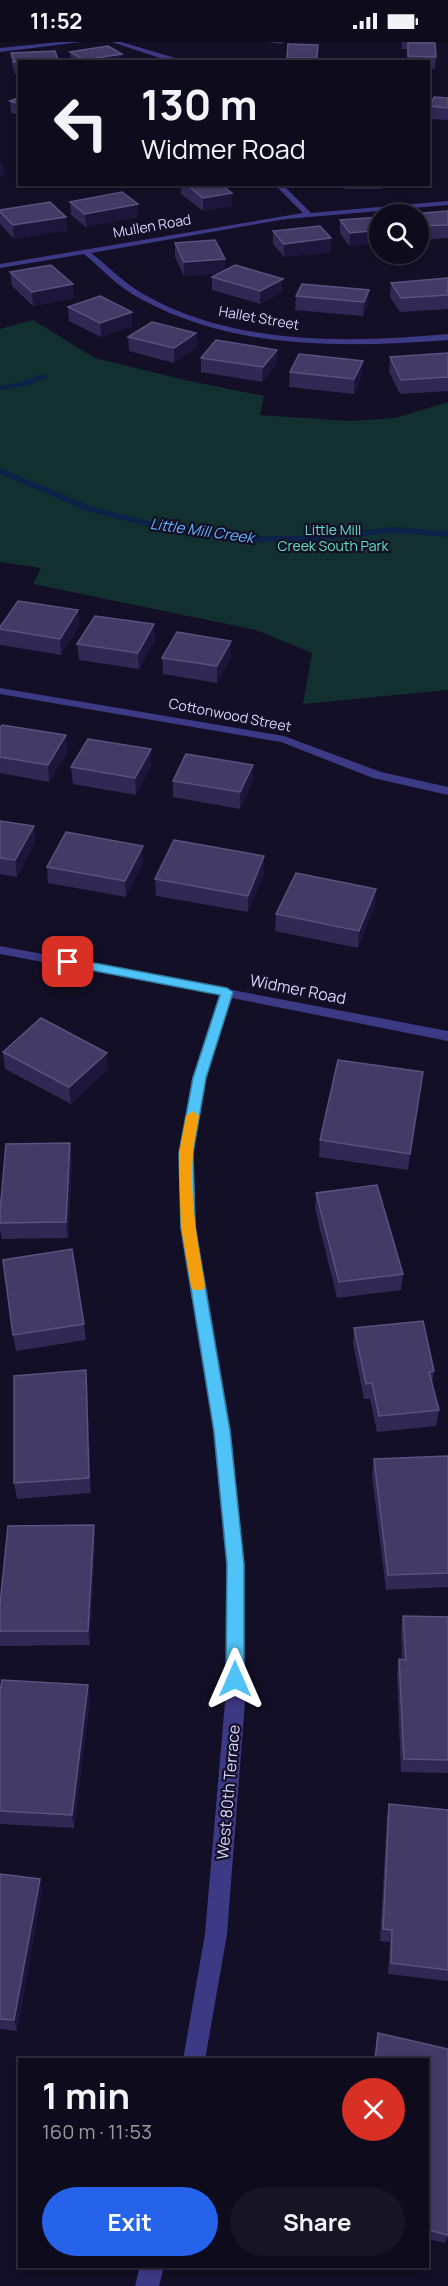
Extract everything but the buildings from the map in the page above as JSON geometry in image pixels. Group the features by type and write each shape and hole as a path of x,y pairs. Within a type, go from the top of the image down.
{"street":[{"path":"0,50 78,42"},
{"path":"115,42 176,60"},
{"path":"279,186 308,214"},
{"name":"Mullen Road","path":"0,266 308,214 448,202"},
{"name":"Hallet Street","path":"86,252 143,297 175,312 226,327 286,338 337,342 383,342 448,337"},
{"name":"Cottonwood Street","path":"0,691 284,739 377,775 448,791"},
{"name":"Widmer Road","path":"0,950 448,1036"},
{"name":"West 80th Terrace","path":"194,2058 218,1910 235,1702 235,1564 222,1431 188,1227 186,1153 200,1078 227,992"},
{"path":"147,2286 152,2268"}],"green space":[{"name":"Little Mill Creek South Park","path":"33,320 95,358 264,396 260,415 348,421 395,418 448,402 448,690 303,704 312,653 256,630 33,584 41,568 0,562 0,329"}],"waterway":[{"path":"0,388 23,384 43,376"},
{"name":"Little Mill Creek","path":"0,471 90,509 169,529 223,533 257,539 305,539 393,530 448,534"}],"slow traffic":[{"path":"193,1116 186,1153 186,1172 188,1227 198,1286"}],"route":[{"path":"68,962 227,992 200,1078 186,1153 188,1227 222,1431 235,1564 235,1679"}]}
